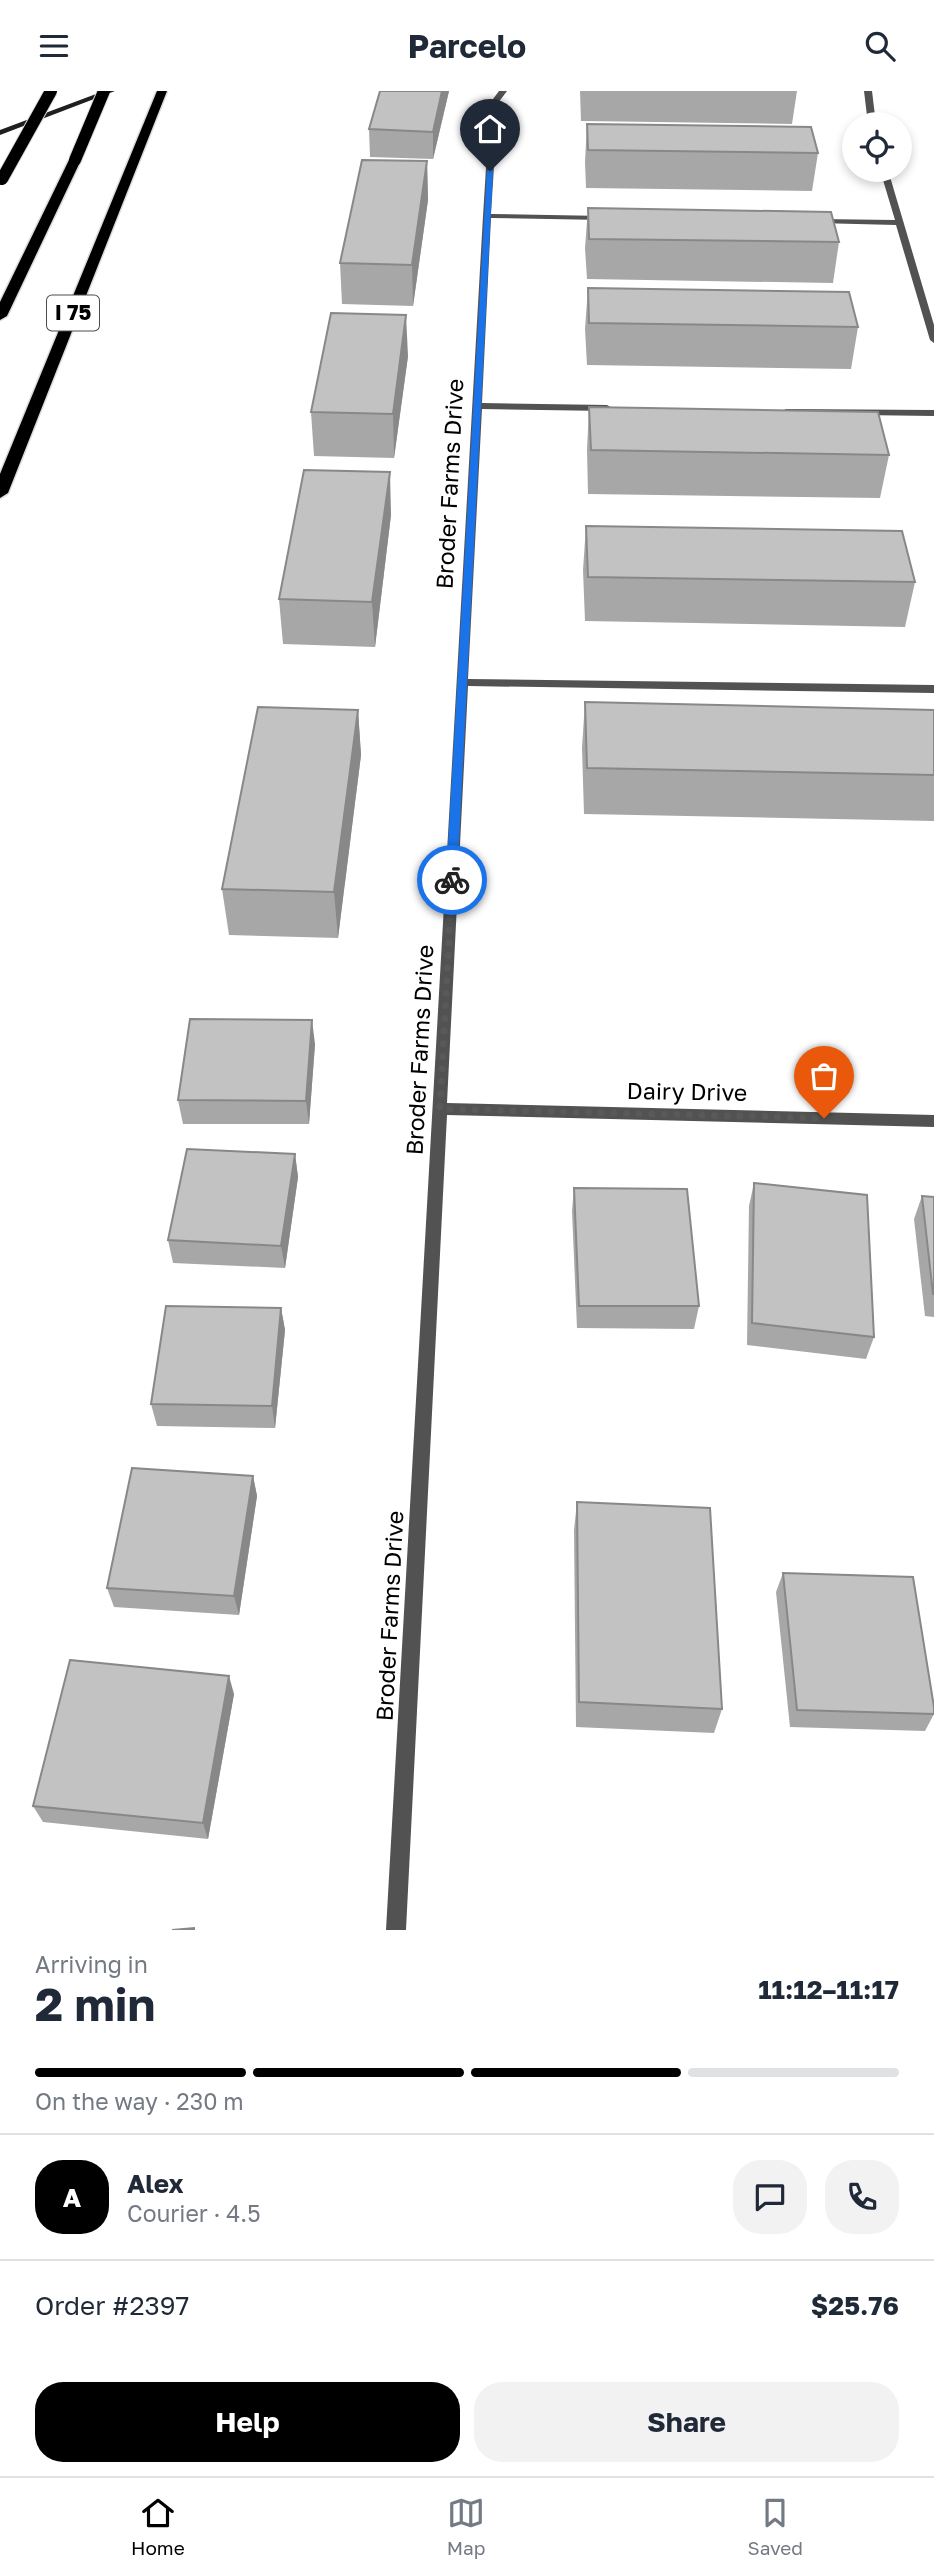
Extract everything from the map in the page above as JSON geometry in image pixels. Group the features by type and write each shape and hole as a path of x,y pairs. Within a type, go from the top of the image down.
{"highway":[{"path":"1,181 51,91"},
{"path":"0,316 75,160 104,91"},
{"name":"I 75","path":"0,493 162,91"}],"street":[{"path":"0,133 111,91"},
{"name":"Broder Farms Drive","path":"396,1930 487,216 494,103 503,91"},
{"path":"868,91 871,112"},
{"path":"888,182 934,340"},
{"path":"487,216 611,218"},
{"path":"803,221 900,223"},
{"path":"477,406 616,408"},
{"path":"782,410 934,412"},
{"path":"462,682 934,689"},
{"name":"Dairy Drive","path":"440,1109 934,1121"},
{"path":"396,1930 408,1930"}],"building":[{"path":"380,91 442,91 433,132 369,129"},
{"path":"587,124 811,127 818,153 588,150"},
{"path":"362,160 427,161 412,265 340,263"},
{"path":"588,208 831,212 839,242 589,239"},
{"path":"588,288 849,292 858,327 589,323"},
{"path":"331,313 406,315 393,414 311,412"},
{"path":"589,407 878,412 889,455 591,450"},
{"path":"304,470 390,472 372,602 279,599"},
{"path":"586,526 902,531 915,582 588,577"},
{"path":"585,702 934,710 934,775 587,768"},
{"path":"258,707 358,710 334,892 222,889"},
{"path":"190,1019 312,1020 306,1101 178,1100"},
{"path":"187,1149 295,1154 281,1246 168,1240"},
{"path":"754,1183 867,1195 874,1337 752,1323"},
{"path":"574,1188 687,1189 699,1306 579,1306"},
{"path":"922,1196 934,1197 934,1294 933,1294"},
{"path":"166,1306 281,1308 272,1406 151,1404"},
{"path":"132,1468 253,1476 234,1596 107,1588"},
{"path":"577,1502 710,1508 722,1709 579,1702"},
{"path":"783,1573 913,1577 934,1714 797,1710"},
{"path":"70,1660 229,1676 203,1823 33,1806"}],"way so far":[{"path":"452,880 440,1109 824,1118"}],"route":[{"path":"452,880 490,171"}]}
